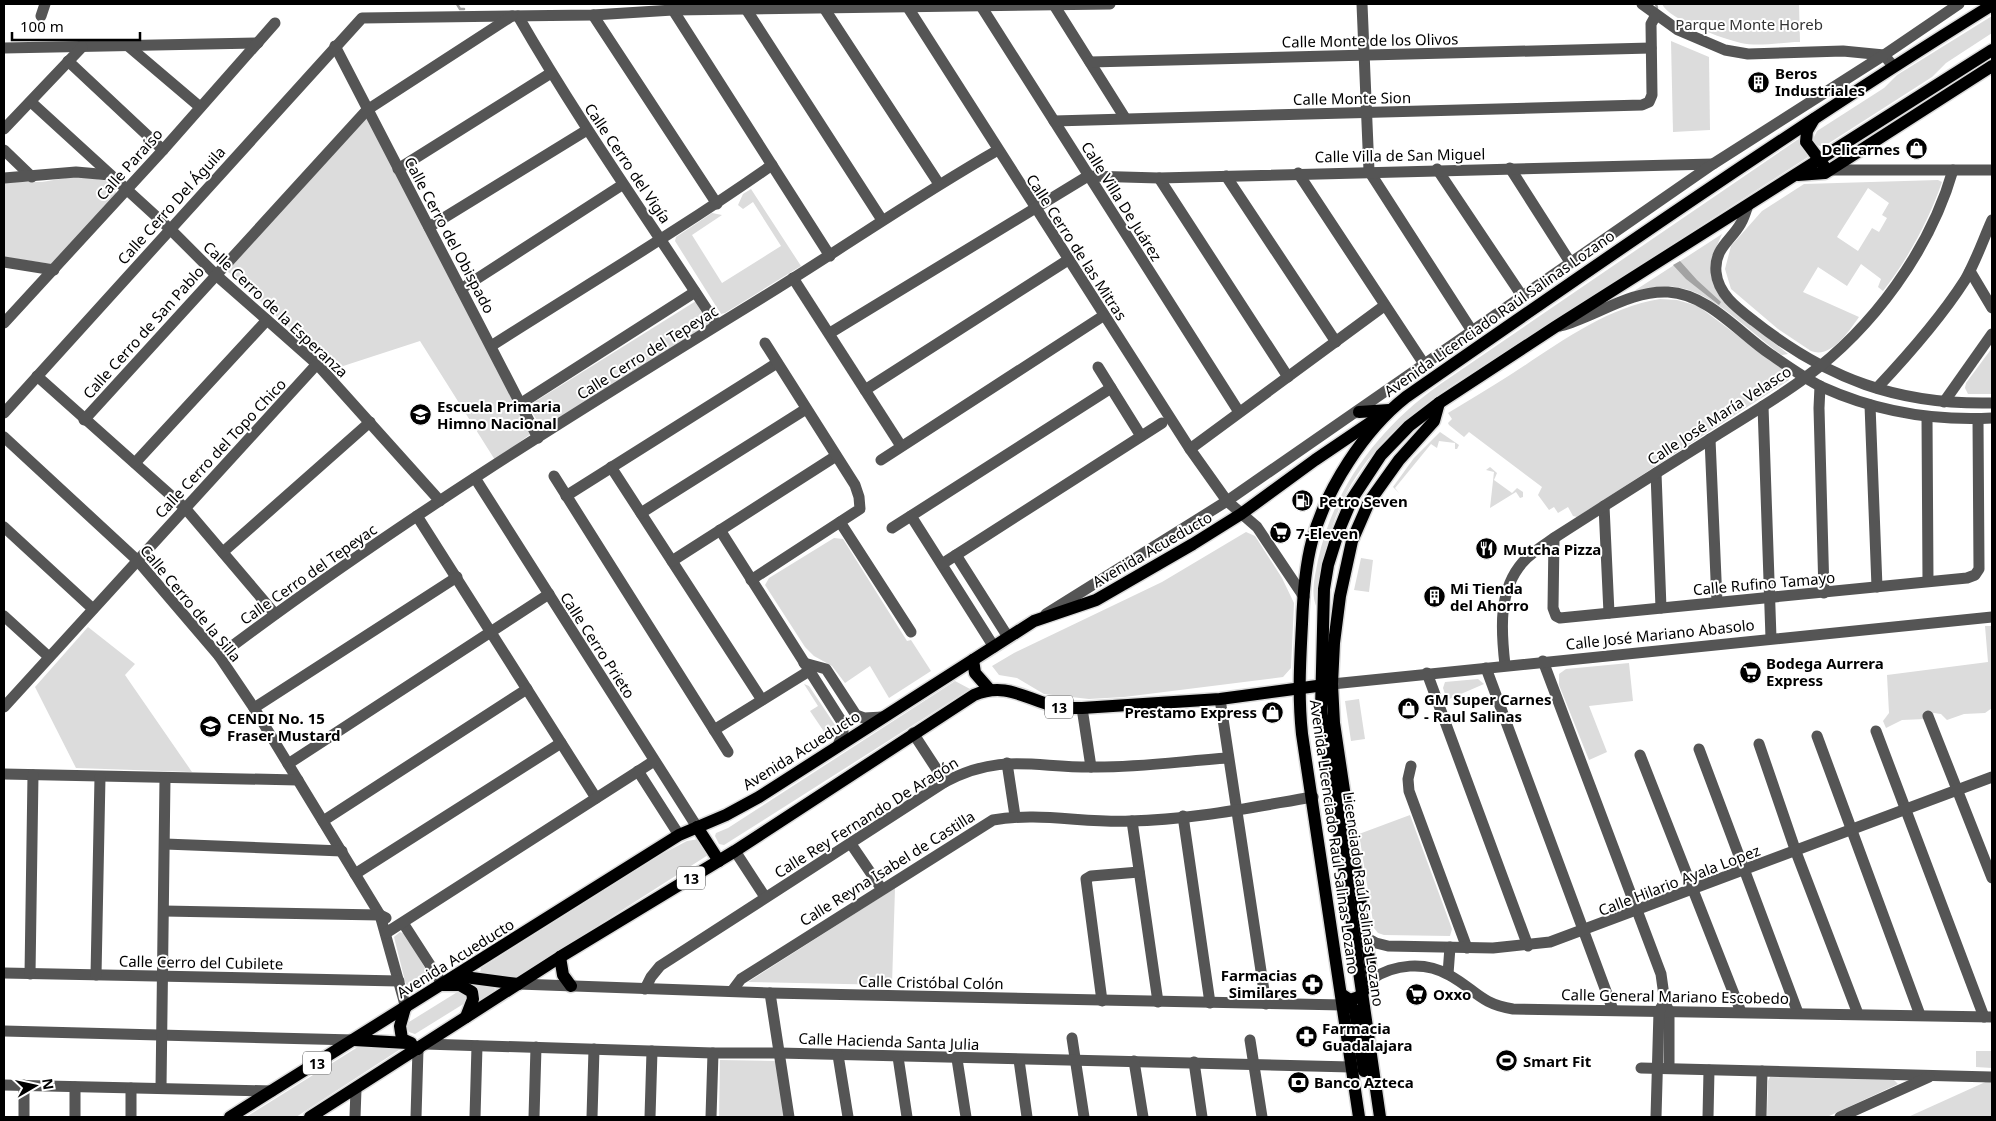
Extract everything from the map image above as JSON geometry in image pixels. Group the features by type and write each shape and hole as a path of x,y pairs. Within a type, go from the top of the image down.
{"main road":[{"name":"Avenida Licenciado Raúl Salinas Lozano","path":"1359,1117 1313,797 1302,734 1298,688 1304,597 1310,548 1328,499 1351,460 1389,410 1671,212 1893,66 1992,5"},
{"path":"1342,1000 1350,1000 1362,995 1372,979 1334,723 1321,655 1324,589 1328,565 1339,530 1365,478 1381,455 1409,426 1439,403 1555,327 1992,50"},
{"path":"1796,175 1825,173 1992,66"},
{"path":"1814,119 1807,131 1806,142 1819,161 1830,170"},
{"path":"1326,684 1340,596 1352,542 1369,502 1399,460 1434,421 1439,403"},
{"path":"1359,412 1389,410"},
{"name":"Avenida Acueducto","path":"230,1117 679,835 726,815 757,798 1034,621 1096,600 1241,514 1315,460 1389,410"},
{"path":"1304,597 1316,617 1316,643 1321,655"},
{"path":"973,660 976,674 989,689"},
{"path":"957,670 971,679 974,695"},
{"path":"1298,688 1326,684"},
{"name":"Licenciado Raúl Salinas Lozano","path":"1326,684 1323,733 1380,1117"},
{"name":"13","path":"310,1117 356,1089 416,1045 466,1017 560,957 735,851 913,733 974,695 989,689 1004,689 1059,707 1082,708 1220,699 1298,688"},
{"path":"697,827 719,861"},
{"path":"560,957 563,975 571,986"},
{"path":"457,976 518,984"},
{"path":"442,985 460,985 472,992 473,999 466,1017"},
{"path":"1342,1000 1351,1006 1355,1012 1365,1075 1375,1087"},
{"path":"405,1008 400,1034 416,1045"},
{"path":"354,1040 416,1045"}],"street":[{"path":"41,16 46,4"},
{"path":"515,16 593,15 674,10 1110,4"},
{"path":"1362,4 1369,171 1472,331"},
{"path":"1642,4 1678,30 1702,42 1737,53 1764,54 1843,51 1884,55 1893,66"},
{"path":"1034,621 1227,501 1359,412 1424,364 1713,164 1884,55 1959,4"},
{"path":"1054,5 1125,118"},
{"name":"Calle Cerro de las Mitras","path":"907,6 1034,208 1190,449 1227,501 1257,527 1304,597"},
{"name":"Calle Villa De Juárez","path":"981,6 1239,412"},
{"path":"824,8 939,184"},
{"path":"746,9 882,220"},
{"path":"674,10 830,256"},
{"path":"593,15 717,204"},
{"path":"1651,48 1651,24 1656,15"},
{"name":"Calle Cerro Del Águila","path":"4,413 362,18 515,16"},
{"name":"Calle Cerro del Vigía","path":"515,16 622,185 660,238 717,325"},
{"name":"Calle Cerro de San Pablo","path":"84,420 367,110 515,16"},
{"name":"Calle Paraíso","path":"6,319 54,270 275,23"},
{"path":"4,48 258,43"},
{"path":"127,45 200,107"},
{"name":"Calle Cerro del Obispado","path":"335,46 538,438"},
{"path":"4,130 82,47"},
{"name":"Calle Monte de los Olivos","path":"1090,62 1651,48"},
{"name":"Calle Monte Sion","path":"1054,121 1642,105 1649,102 1652,95 1651,48"},
{"path":"68,62 163,150"},
{"path":"398,168 551,73"},
{"name":"Calle Cerro de la Esperanza","path":"31,102 170,229 216,275 317,364 440,502"},
{"path":"429,227 587,130"},
{"path":"4,150 32,178"},
{"name":"Calle Cerro del Tepeyac","path":"219,656 275,614 475,478 830,256 939,184 998,150"},
{"name":"Calle Villa de San Miguel","path":"1088,176 1159,178 1437,169 1713,164"},
{"path":"491,346 660,238 717,204 772,165"},
{"path":"1510,168 1570,262"},
{"path":"1437,169 1522,296"},
{"path":"1830,170 1992,170"},
{"name":"Calle José María Velasco","path":"1505,665 1502,618 1509,584 1525,560 1554,538 1763,406 1820,367 1864,324 1898,281 1930,227 1948,187 1953,170"},
{"path":"4,178 32,178 76,172 110,175"},
{"path":"1298,173 1424,364"},
{"path":"830,333 1088,176"},
{"path":"1226,176 1336,342"},
{"path":"1159,178 1288,377"},
{"path":"461,289 622,185"},
{"path":"1748,205 1740,224 1718,252 1716,271 1718,282 1727,298 1750,318 1783,343 1820,367 1844,378 1911,397 1944,402 1992,403"},
{"path":"1877,388 1937,320 1970,271 1992,220"},
{"path":"865,390 1068,260"},
{"path":"4,262 54,270"},
{"path":"1970,271 1992,308"},
{"path":"793,278 901,446"},
{"path":"520,404 695,292"},
{"path":"1555,327 1580,320 1648,293 1667,292 1682,294 1698,300 1769,353 1820,386 1870,405 1927,417 1992,418"},
{"path":"1190,449 1384,306"},
{"path":"881,460 1104,316"},
{"path":"135,463 267,320"},
{"path":"1944,402 1992,334"},
{"path":"752,580 860,509 857,491 765,343"},
{"path":"566,496 778,363"},
{"name":"Calle Cerro del Topo Chico","path":"4,706 317,364"},
{"path":"1098,367 1141,436"},
{"path":"37,376 84,420 185,508 275,614"},
{"path":"1820,386 1824,593"},
{"path":"892,528 1111,388"},
{"path":"1870,405 1877,587"},
{"path":"1763,406 1771,638"},
{"path":"641,513 806,409"},
{"path":"1927,417 1928,581"},
{"name":"Calle Rufino Tamayo","path":"1554,538 1553,608 1556,616 1566,618 1967,578 1975,575 1980,569 1978,419"},
{"path":"223,552 370,422"},
{"path":"942,564 1162,423"},
{"name":"Calle Cerro de la Silla","path":"4,437 138,560 219,656 254,708 380,915 405,1008"},
{"path":"1710,439 1717,602"},
{"path":"672,561 836,456"},
{"path":"612,467 762,700"},
{"path":"1656,473 1661,608"},
{"path":"554,476 728,752"},
{"name":"Calle Cerro Prieto","path":"475,478 697,827"},
{"path":"1604,506 1609,614"},
{"path":"418,516 490,633 596,798"},
{"path":"911,516 994,647"},
{"path":"840,522 911,632"},
{"path":"4,527 93,609"},
{"path":"720,530 835,711 843,728 838,746"},
{"path":"956,555 1008,638"},
{"path":"254,708 456,577"},
{"path":"288,764 548,594"},
{"path":"4,616 49,657"},
{"name":"Calle José Mariano Abasolo","path":"1326,684 1992,617"},
{"path":"1543,661 1661,974 1669,1068"},
{"path":"714,730 762,700 806,667 826,669 855,713 861,717 883,717"},
{"path":"1486,668 1614,1010"},
{"path":"1427,673 1528,946"},
{"path":"323,821 527,689"},
{"path":"1220,699 1266,1004"},
{"path":"835,711 848,703"},
{"path":"1082,708 1091,767"},
{"path":"1928,716 1992,878"},
{"path":"1876,731 1988,1017"},
{"path":"913,733 945,782"},
{"path":"1817,736 1920,1016"},
{"path":"355,874 561,743"},
{"path":"1759,744 1796,852 1858,1014"},
{"path":"1699,749 1798,1013"},
{"path":"1640,755 1741,1012"},
{"name":"Calle Rey Fernando De Aragón","path":"645,990 651,976 660,966 945,782 972,769 1008,762 1091,767 1228,758"},
{"path":"386,933 654,760"},
{"path":"1008,762 1015,816"},
{"path":"1411,766 1408,779 1409,791 1467,948"},
{"path":"638,771 679,835"},
{"path":"4,774 298,780"},
{"path":"30,974 33,776"},
{"path":"96,975 100,777"},
{"name":"Calle Hilario Ayala Lopez","path":"1365,937 1382,945 1467,948 1528,946 1550,942 1637,912 1992,777"},
{"path":"161,1088 165,778"},
{"name":"Calle Reyna Isabel de Castilla","path":"732,991 741,979 881,888 988,822 1015,816 1132,822 1313,797"},
{"path":"1182,816 1210,1003"},
{"path":"1132,822 1158,1002"},
{"path":"165,844 342,851"},
{"path":"851,844 881,888"},
{"path":"735,851 765,897"},
{"path":"1102,1001 1086,879 1091,876 1139,872"},
{"path":"164,911 380,915 402,924 442,985"},
{"path":"1448,974 1450,947"},
{"name":"Calle General Mariano Escobedo","path":"1372,979 1396,966 1426,967 1448,974 1484,1000 1502,1007 1614,1010 1664,1008 1741,1012 1988,1017"},
{"name":"Calle Cerro del Cubilete","path":"4,972 399,981"},
{"name":"Calle Cristóbal Colón","path":"518,984 645,990 1102,1001 1266,1004 1342,1000"},
{"path":"770,993 789,1117"},
{"path":"1656,1117 1657,1068 1664,1008"},
{"path":"4,1031 354,1040"},
{"path":"1072,1038 1084,1117"},
{"path":"1250,1040 1262,1117"},
{"path":"416,1045 416,1117"},
{"name":"Calle Hacienda Santa Julia","path":"416,1045 957,1059 1075,1059 1351,1067"},
{"path":"475,1117 477,1046"},
{"path":"534,1117 536,1047"},
{"path":"592,1117 594,1049"},
{"path":"650,1117 652,1051"},
{"path":"711,1117 713,1053"},
{"path":"838,1055 848,1117"},
{"path":"898,1057 907,1117"},
{"path":"957,1059 966,1117"},
{"path":"1019,1060 1027,1117"},
{"path":"1134,1061 1143,1117"},
{"path":"1194,1062 1202,1117"},
{"path":"1641,1068 1931,1077 1991,1077"},
{"path":"1708,1117 1709,1070"},
{"path":"1761,1117 1762,1071"},
{"path":"1840,1117 1931,1077"},
{"path":"4,1085 272,1091"},
{"path":"24,1085 24,1117"},
{"path":"75,1087 75,1117"},
{"path":"131,1088 131,1117"},
{"path":"355,1117 356,1089"}],"green space":[{"name":"Parque Monte Horeb","path":"1662,4 1799,4 1800,42 1755,45 1733,41 1686,22 1667,10"},
{"path":"1992,16 1992,33 1946,63 1932,77 1826,145 1822,147 1815,144 1813,139 1817,131 1884,88 1897,75"},
{"path":"1671,41 1709,57 1710,130 1673,132"},
{"path":"368,113 532,433 495,460 420,341 334,369 225,269"},
{"path":"1800,138 1803,149 1808,157 1448,388 1418,410 1392,433 1371,456 1353,481 1339,508 1321,571 1317,608 1313,591 1318,560 1325,533 1335,508 1347,484 1362,461 1397,420 1439,385"},
{"path":"77,176 109,181 115,184 116,194 52,264 4,257 4,182 42,182"},
{"path":"1938,180 1942,182 1931,211 1917,239 1883,291 1878,287 1881,279 1861,264 1847,286 1818,267 1803,292 1859,317 1839,342 1826,351 1818,352 1811,351 1778,329 1731,289 1725,269 1731,246 1762,211 1804,184","holes":["1868,188 1889,203 1882,215 1887,218 1879,232 1872,228 1858,251 1837,237"]},
{"path":"751,189 801,266 721,314 675,241 676,237 712,213 722,215 692,235 722,283 781,246 753,202 743,209 738,205 743,194"},
{"path":"1722,234 1712,257 1718,294 1730,308 1788,354 1782,355 1717,305 1689,290 1675,287 1659,287 1634,291"},
{"path":"1660,299 1677,300 1698,306 1789,374 1789,380 1577,517 1573,516 1568,507 1558,513 1554,507 1549,510 1538,495 1542,487 1469,432 1464,437 1449,425 1448,423 1452,419 1448,413 1563,340 1620,310"},
{"path":"696,301 711,324 543,430 528,406"},
{"path":"1992,348 1992,394 1968,394 1965,388 1966,383"},
{"path":"1440,432 1459,445 1457,449 1455,449 1455,443 1439,441 1437,448 1431,444 1395,488 1399,493 1393,487 1414,458"},
{"path":"1490,467 1497,473 1494,480 1512,493 1517,488 1523,492 1523,497 1520,498 1516,492 1490,508 1494,472 1486,470"},
{"path":"1246,532 1255,536 1282,578 1294,603 1291,668 1283,677 1124,697 1089,699 1044,694 1017,678 999,675 992,666 1014,653 1162,582"},
{"path":"834,538 843,539 907,641 911,640 931,671 889,698 870,666 845,683 832,666 814,656 805,647 765,585 769,578"},
{"path":"1361,558 1373,560 1369,592 1354,590"},
{"path":"1985,626 1992,626 1992,708 1985,713 1964,714 1947,720 1941,714 1934,713 1925,719 1902,720 1886,728 1883,721 1889,713 1887,675 1988,662"},
{"path":"88,627 135,664 125,675 192,772 76,768 35,687"},
{"path":"1629,663 1633,701 1589,706 1607,752 1589,760 1559,685 1559,674 1566,669"},
{"path":"1478,679 1484,684 1447,700 1443,688 1445,682"},
{"path":"955,681 970,689 724,845 719,844 715,836 716,833 728,828"},
{"path":"804,684 809,686 835,725 835,731 827,736 810,711 818,706"},
{"path":"1359,699 1365,739 1351,741 1345,701"},
{"path":"1410,815 1452,929 1450,936 1384,935 1378,933 1374,928 1359,834"},
{"path":"699,839 708,855 513,980 480,973 481,968 662,854 687,841"},
{"path":"895,888 892,985 748,982"},
{"path":"400,932 405,934 431,978 408,993 394,937"},
{"path":"467,981 494,987 495,990 476,1003"},
{"path":"459,991 467,995 465,1003 415,1034 409,1032 407,1028 409,1022"},
{"path":"361,1045 399,1050 296,1117 246,1117"},
{"path":"1976,1051 1992,1051 1992,1068 1976,1067"},
{"path":"720,1060 776,1061 785,1117 719,1117"},
{"path":"1770,1077 1894,1080 1898,1084 1827,1117 1767,1117 1768,1081"},
{"path":"1992,1079 1992,1117 1908,1117"}],"shaded area":[{"path":"1680,261 1721,302 1719,305 1686,279 1673,265"}],"waterway":[{"path":"457,4 460,9 464,9"},
{"path":"1656,4 1657,8"}],"place":[{"name":"Beros Industriales","path":"1759,82"},
{"name":"Delicarnes","path":"1916,149"},
{"name":"Escuela Primaria Himno Nacional","path":"421,415"},
{"name":"Petro Seven","path":"1303,501"},
{"name":"7-Eleven","path":"1280,533"},
{"name":"Mutcha Pizza","path":"1487,549"},
{"name":"Mi Tienda del Ahorro","path":"1434,597"},
{"name":"Bodega Aurrera Express","path":"1750,672"},
{"name":"GM Super Carnes - Raul Salinas","path":"1408,708"},
{"name":"Prestamo Express","path":"1273,712"},
{"name":"CENDI No. 15 Fraser Mustard","path":"211,727"},
{"name":"Farmacias Similares","path":"1313,984"},
{"name":"Oxxo","path":"1417,994"},
{"name":"Farmacia Guadalajara","path":"1306,1037"},
{"name":"Smart Fit","path":"1507,1061"},
{"name":"Banco Azteca","path":"1298,1082"}]}
